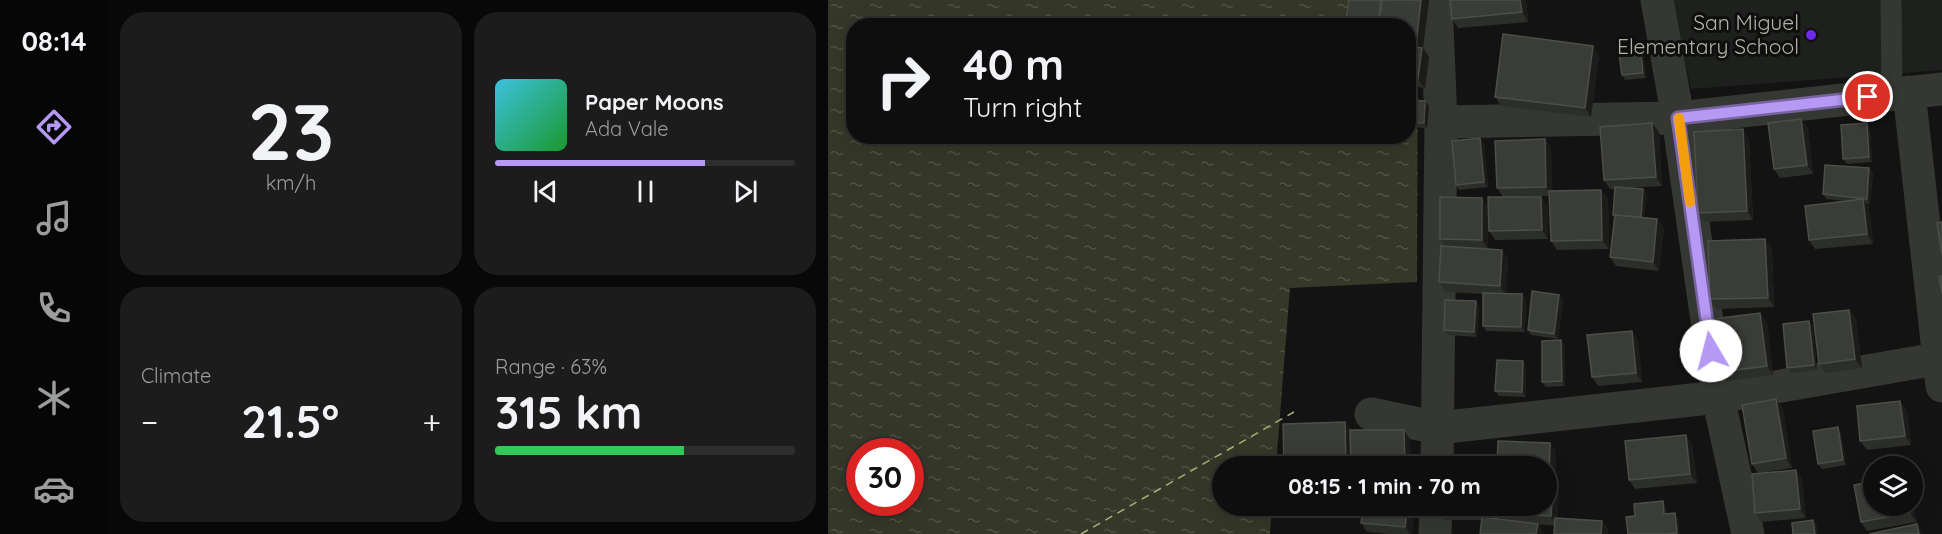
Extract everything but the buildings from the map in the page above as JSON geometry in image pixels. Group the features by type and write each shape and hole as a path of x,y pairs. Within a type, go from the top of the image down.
{"street":[{"path":"1436,0 1441,122 1437,456"},
{"path":"1657,0 1678,118 1718,397 1748,534"},
{"path":"1441,122 1678,118 1942,89"},
{"path":"1371,414 1438,428 1718,397 1941,367 1900,93"},
{"path":"1435,534 1436,516"}],"lane":[{"path":"1891,0 1900,93"}],"shaded area":[{"name":"San Miguel Elementary School","path":"1672,0 1942,0 1942,70 1691,89"}],"water":[{"path":"828,0 1418,0 1417,282 1290,288 1277,456 1212,456 1212,516 1271,516 1270,534 828,534"}],"ferry route":[{"path":"1081,534 1294,412"}],"slow traffic":[{"path":"1679,118 1690,202"}],"place":[{"name":"San Miguel Elementary School","path":"1811,35"}],"route":[{"path":"1711,351 1678,118 1868,97"}]}
